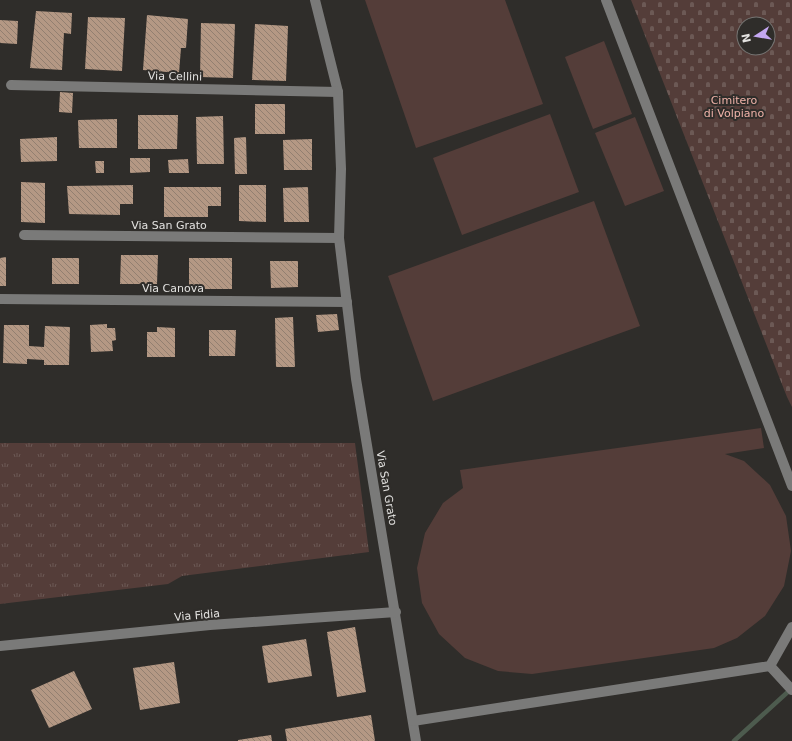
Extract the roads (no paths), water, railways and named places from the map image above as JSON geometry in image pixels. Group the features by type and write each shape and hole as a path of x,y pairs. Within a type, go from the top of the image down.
{"street":[{"name":"Via San Grato","path":"315,0 338,92 341,169 338,238 356,379 396,612 416,741"},
{"path":"606,0 792,486"},
{"name":"Via Cellini","path":"11,85 338,92"},
{"name":"Via San Grato","path":"24,235 338,238"},
{"name":"Via Canova","path":"0,299 346,302"},
{"name":"Via Fidia","path":"0,646 210,625 396,612"},
{"path":"770,666 792,627"},
{"path":"413,721 770,666"},
{"path":"770,666 789,687"}],"waterway":[{"path":"734,741 791,689"}],"park label":[{"name":"Cimitero di Volpiano","path":"734,106"}]}
